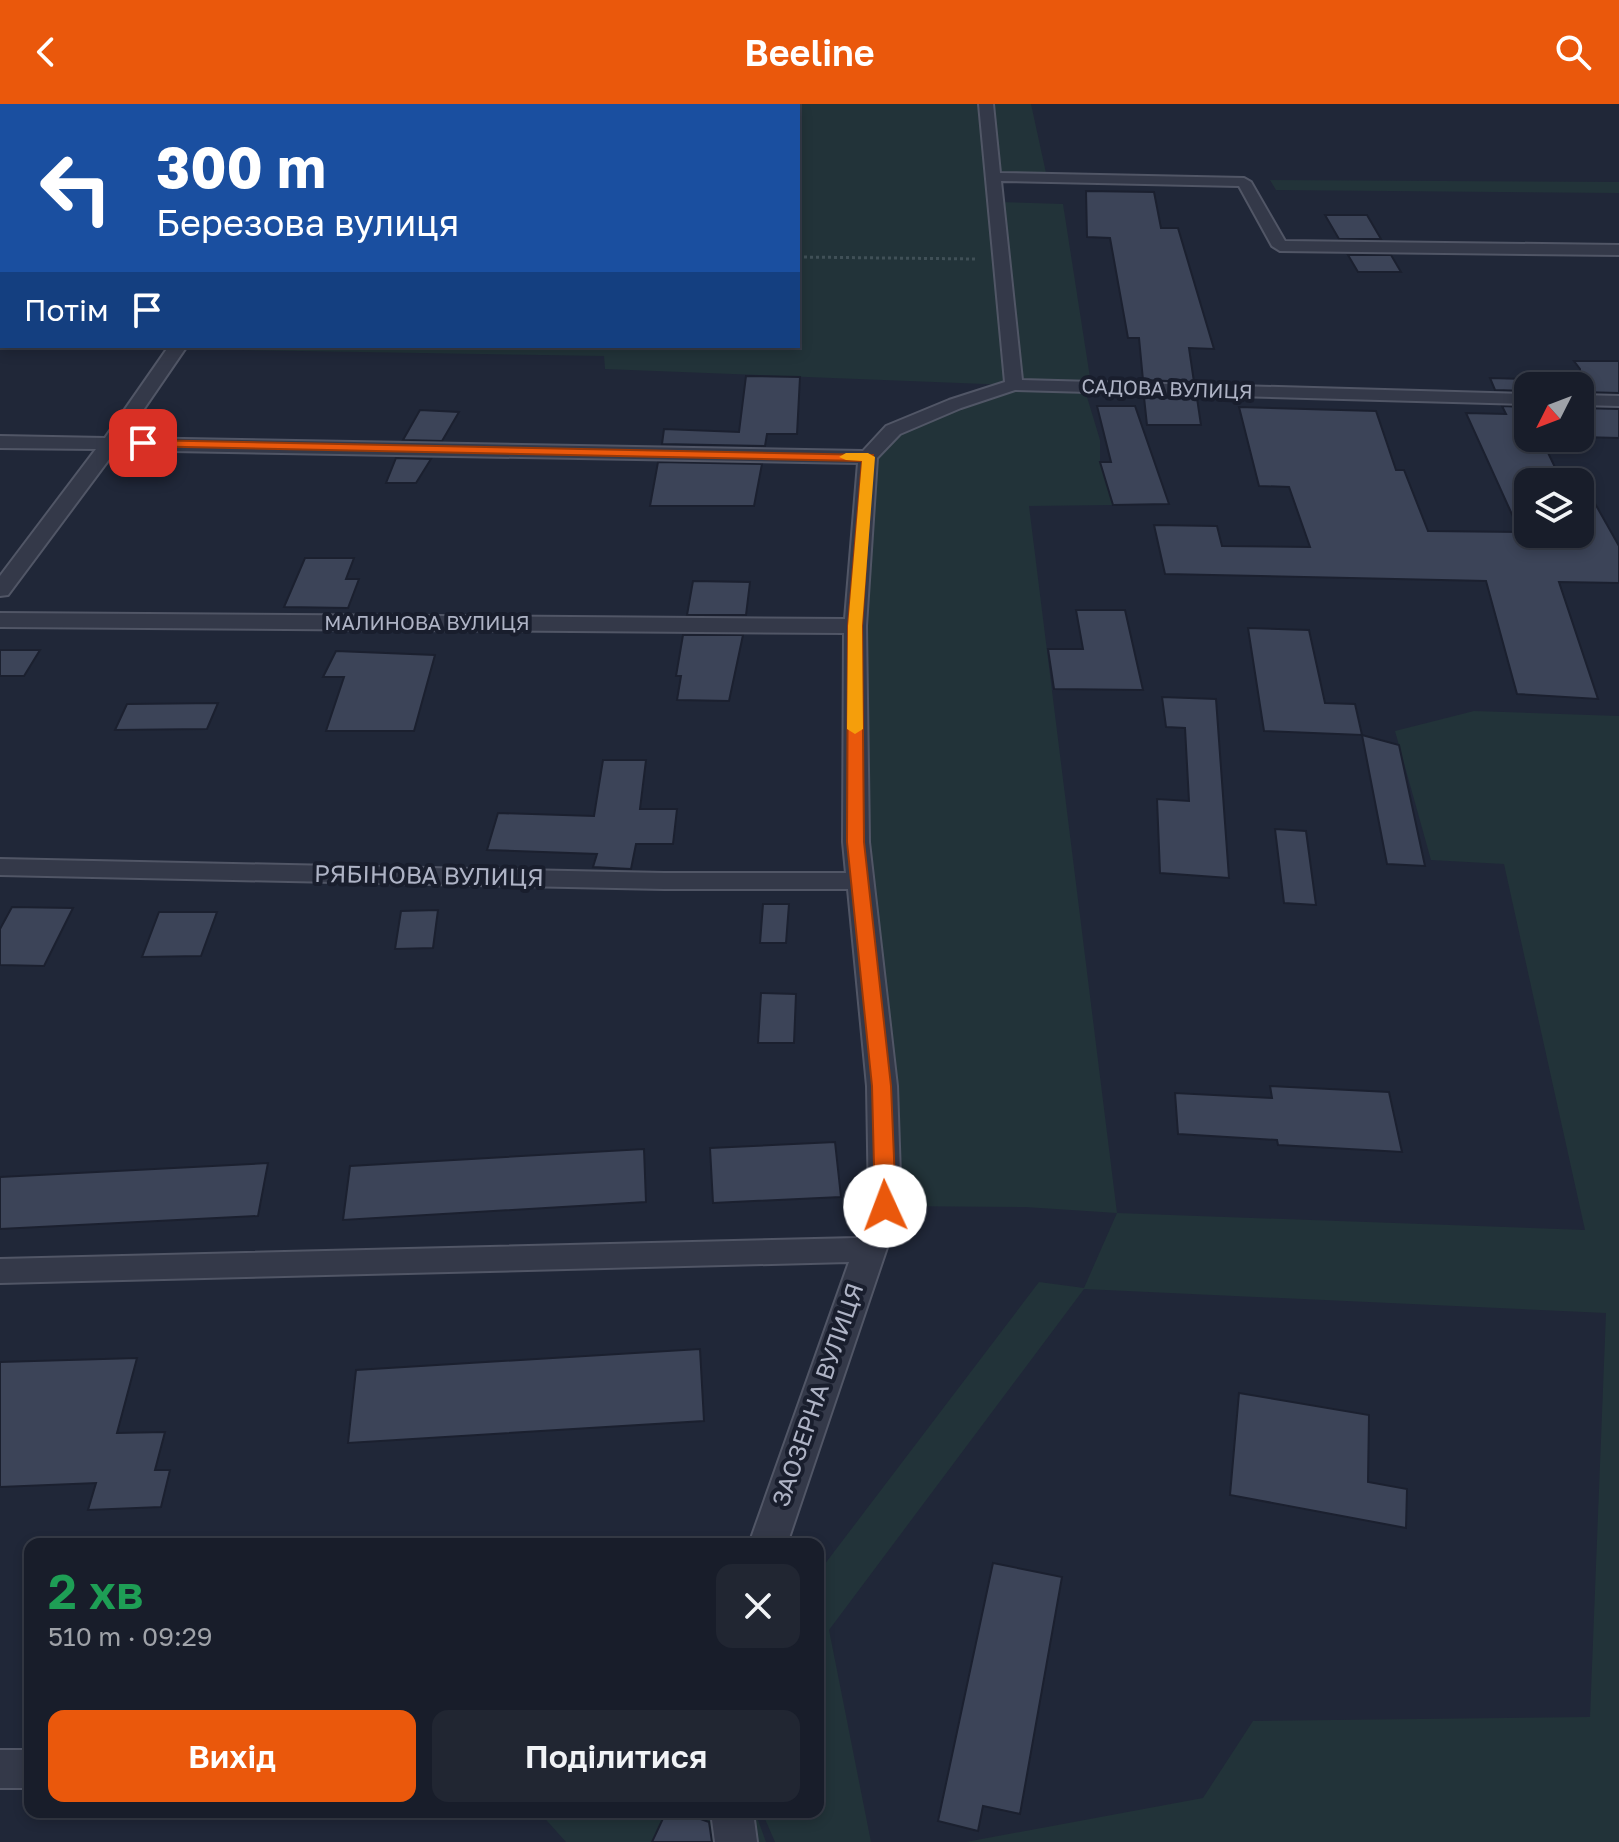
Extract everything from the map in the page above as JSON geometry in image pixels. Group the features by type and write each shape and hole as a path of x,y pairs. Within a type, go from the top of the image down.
{"street":[{"path":"0,442 868,457 893,430 955,404 1014,385 986,104"},
{"path":"993,177 1244,182 1280,246 1619,250"},
{"path":"0,590 111,443 177,348"},
{"name":"САДОВА ВУЛИЦЯ","path":"1014,385 1514,399"},
{"path":"1594,400 1619,401"},
{"name":"ЗАОЗЕРНА ВУЛИЦЯ","path":"770,1538 885,1206 882,1086 859,881 855,626 868,457"},
{"name":"МАЛИНОВА ВУЛИЦЯ","path":"0,620 855,626"},
{"name":"РЯБІНОВА ВУЛИЦЯ","path":"0,867 648,881 859,881"},
{"path":"0,1271 868,1250"},
{"path":"0,1769 24,1769"},
{"path":"733,1818 736,1842"}],"path":[{"path":"800,257 1001,260"}],"shaded area":[{"path":"800,104 1031,104 1046,173 993,172 999,202 1063,204 1091,384 1084,387 1100,440 1100,462 1113,505 1029,506 1117,1213 1025,1207 885,1206 859,881 868,457 893,430 1011,385 605,369 604,356 176,349 800,348"},
{"path":"1270,180 1619,182 1619,193 1276,190"},
{"path":"1474,711 1619,716 1619,1842 966,1842 1203,1798 1253,1721 1590,1717 1606,1313 1084,1289 829,1630 871,1842 775,1842 765,1818 824,1818 824,1565 1039,1282 1084,1288 1117,1213 1585,1230 1504,864 1431,860 1395,731"},
{"path":"544,1818 757,1818 766,1842 566,1842"}],"building":[{"path":"1086,191 1154,192 1161,228 1178,228 1214,349 1189,348 1194,382 1143,380 1139,338 1128,338 1110,238 1087,237"},
{"path":"1325,215 1367,215 1381,239 1339,239"},
{"path":"1348,255 1391,255 1401,272 1358,272"},
{"path":"1574,361 1619,361 1619,393 1594,392 1594,372 1580,372"},
{"path":"746,376 800,377 797,434 767,434 765,446 662,444 664,429 739,432"},
{"path":"1490,378 1514,379 1514,391 1495,390"},
{"path":"1144,397 1197,398 1201,425 1147,425"},
{"path":"1097,406 1135,406 1169,504 1113,505 1100,462 1111,462"},
{"path":"1502,406 1514,406 1514,452 1548,452 1555,468 1514,468 1514,519 1466,413 1506,414"},
{"path":"1239,407 1376,411 1396,470 1404,470 1428,531 1514,532 1514,548 1594,548 1594,502 1619,546 1619,583 1559,582 1598,699 1517,694 1486,581 1165,574 1154,525 1217,526 1222,546 1310,547 1289,487 1259,486"},
{"path":"1594,408 1619,409 1619,438 1594,437"},
{"path":"420,410 459,412 442,441 403,440"},
{"path":"396,458 431,459 416,483 386,483"},
{"path":"658,462 762,464 754,506 650,506"},
{"path":"305,558 354,558 346,579 359,579 348,608 284,607"},
{"path":"693,581 750,582 746,615 687,615"},
{"path":"1076,610 1125,610 1143,690 1054,689 1048,649 1083,649"},
{"path":"1248,628 1309,630 1325,703 1355,704 1362,735 1264,731"},
{"path":"683,635 743,635 729,701 677,700 681,676 676,676"},
{"path":"0,650 40,650 24,676 0,676"},
{"path":"336,651 435,655 414,731 326,731 344,677 323,677"},
{"path":"1162,697 1216,699 1229,878 1160,873 1157,799 1189,801 1185,728 1166,727"},
{"path":"218,703 207,729 115,730 127,704"},
{"path":"1362,735 1399,745 1425,866 1387,864"},
{"path":"603,760 646,760 640,809 677,809 673,844 636,844 631,869 593,867 597,854 487,850 498,813 594,816"},
{"path":"1275,829 1306,831 1316,905 1284,903"},
{"path":"763,904 789,904 786,943 760,943"},
{"path":"12,907 73,908 44,966 0,965 0,929"},
{"path":"438,910 433,948 395,949 401,911"},
{"path":"159,912 217,912 201,956 142,957"},
{"path":"761,993 796,994 794,1043 758,1043"},
{"path":"1270,1086 1389,1092 1402,1152 1278,1145 1277,1140 1178,1134 1175,1093 1272,1098"},
{"path":"835,1142 841,1197 713,1203 710,1148"},
{"path":"644,1149 646,1202 343,1220 350,1166"},
{"path":"268,1163 258,1216 0,1229 0,1177"},
{"path":"700,1349 704,1421 348,1443 356,1370"},
{"path":"137,1358 117,1433 165,1432 155,1470 170,1470 161,1507 88,1510 96,1483 0,1487 0,1362"},
{"path":"1239,1393 1369,1415 1368,1482 1407,1489 1406,1528 1230,1495"},
{"path":"993,1563 1062,1577 1020,1814 983,1806 978,1831 938,1821"},
{"path":"663,1818 698,1818 709,1822 712,1842 652,1842"}],"slow traffic":[{"path":"846,457 868,457 855,626 855,729"}],"route":[{"path":"143,443 868,457 855,626 856,842 882,1086 885,1206"}]}
